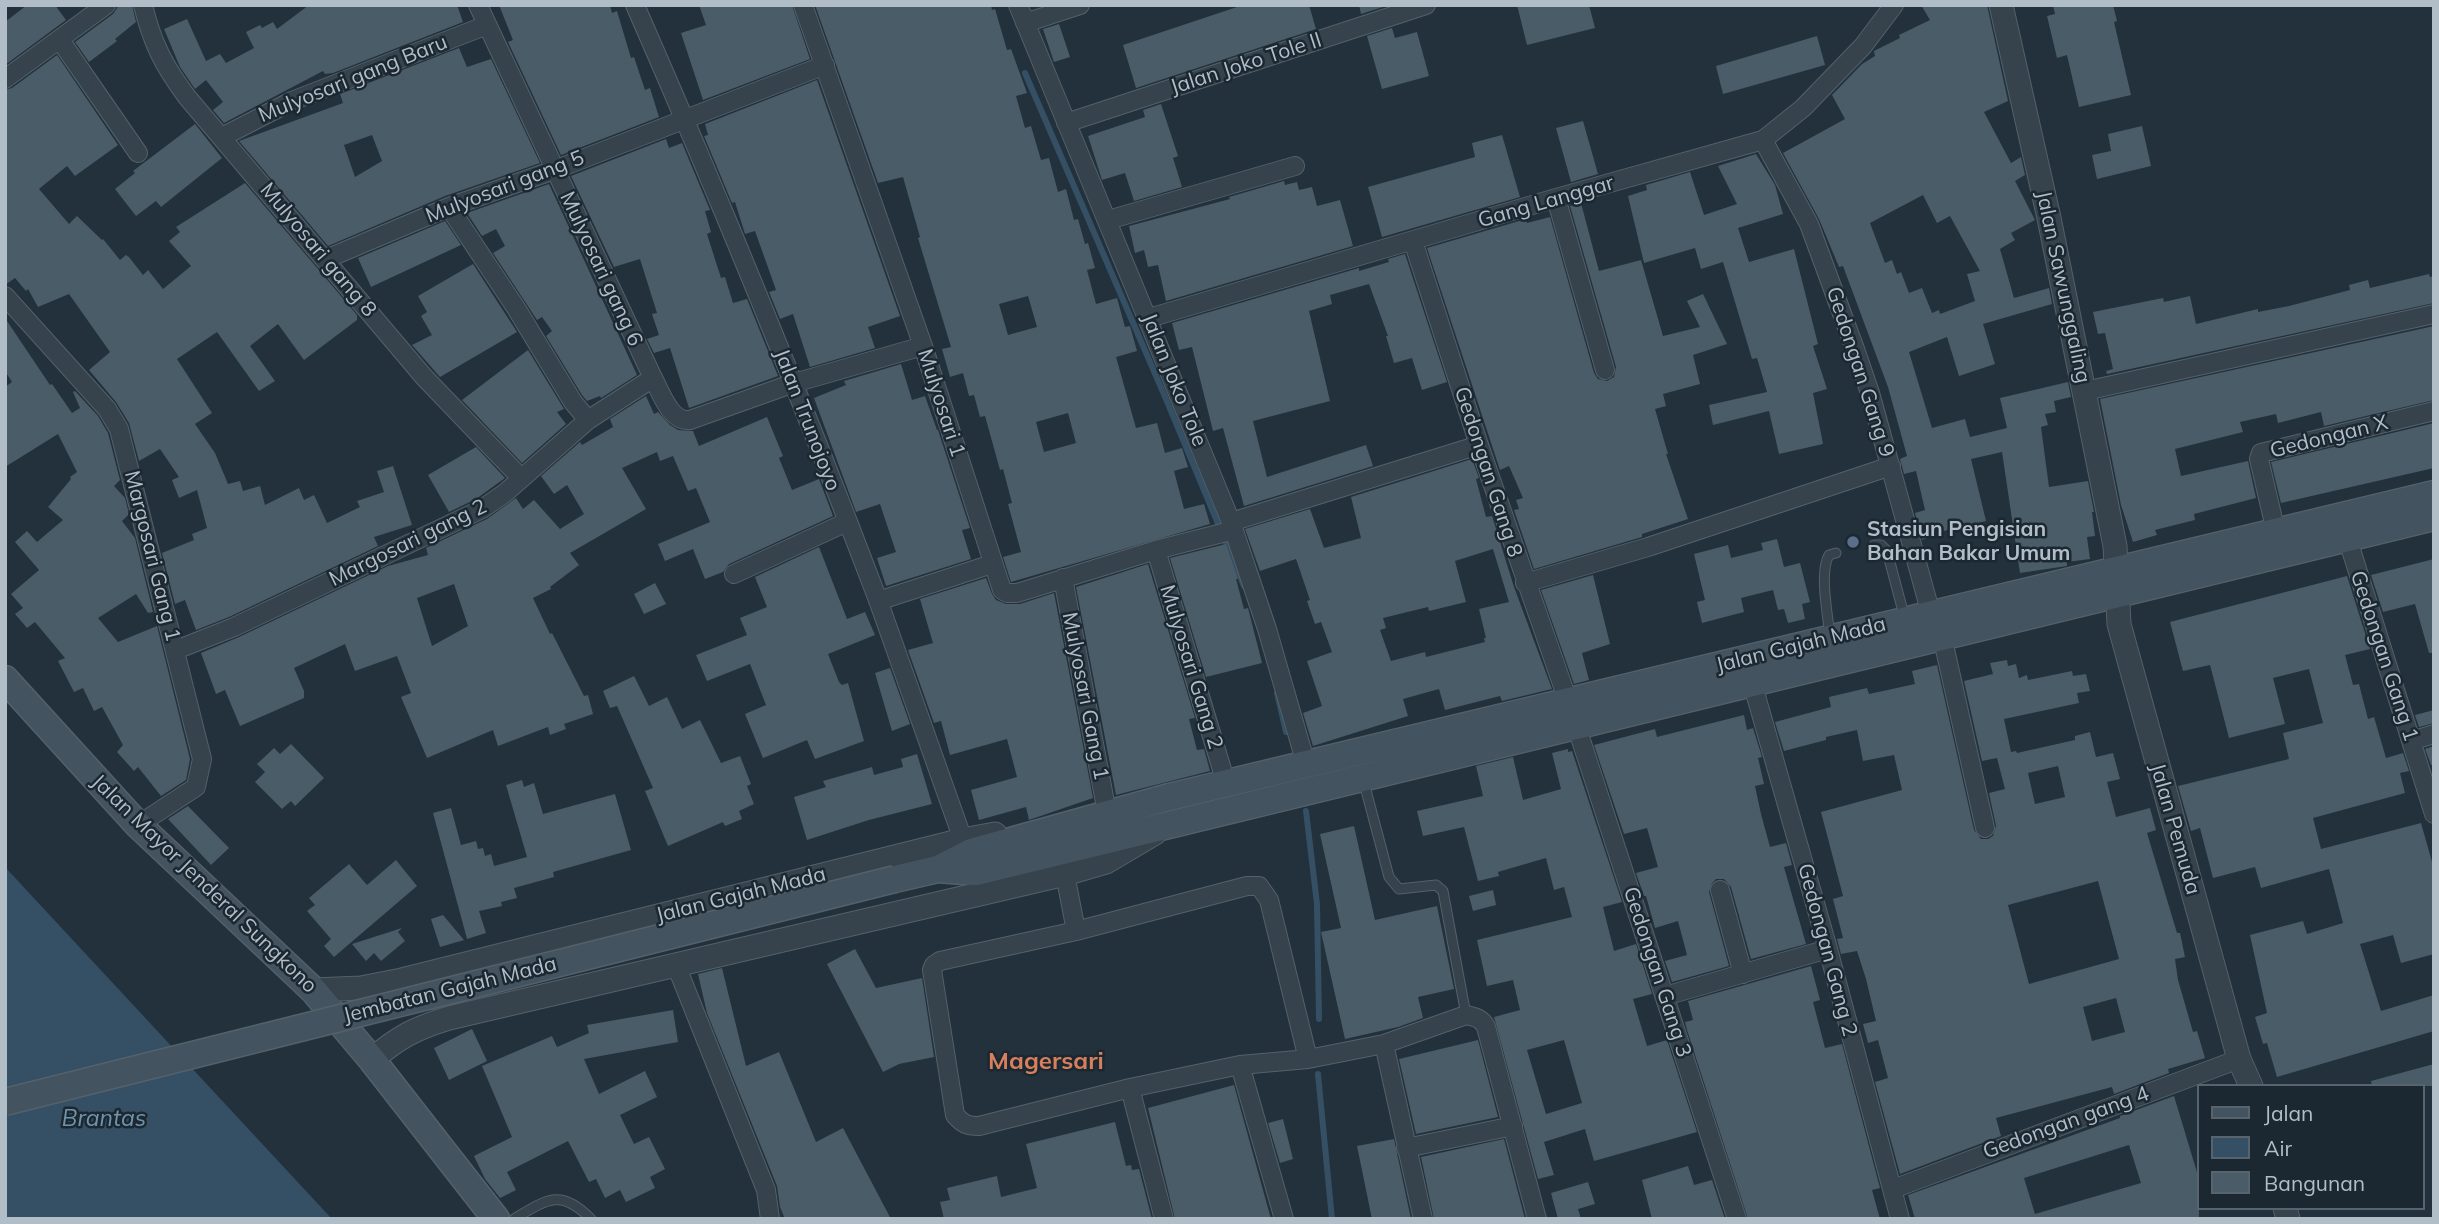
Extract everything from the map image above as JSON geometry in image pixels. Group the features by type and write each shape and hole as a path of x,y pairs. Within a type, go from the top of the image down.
{"main road":[{"name":"Jalan Gajah Mada","path":"938,869 971,852 1169,797 1306,764 1752,682 2116,582 2276,531 2434,494"},
{"name":"Jalan Gajah Mada","path":"2116,582 2347,537 2434,517"},
{"name":"Jalan Gajah Mada","path":"938,869 976,872 1363,777 1830,638 1905,620 1939,632"},
{"name":"Jalan Mayor Jenderal Sungkono","path":"5,680 138,825 313,990 372,1060 496,1219"},
{"name":"Jembatan Gajah Mada","path":"5,1102 938,869"}],"street":[{"path":"5,79 106,5"},
{"name":"Mulyosari gang 8","path":"143,5 150,35 166,69 187,97 424,377 521,478"},
{"name":"Mulyosari gang 6","path":"478,5 653,378 676,418 684,421 793,383"},
{"name":"Jalan Trunojoyo","path":"635,5 685,118 793,383 878,601 963,840"},
{"name":"Mulyosari 1","path":"803,5 923,346 999,585 1007,593 1017,593 1227,530 1479,445"},
{"name":"Jalan Joko Tole","path":"1018,5 1149,318 1227,530 1267,629 1306,764"},
{"path":"1025,23 1080,5"},
{"name":"Jalan Joko Tole II","path":"1066,122 1426,5"},
{"name":"Gang Langgar","path":"1149,318 1763,140 1802,107 1863,46 1894,5"},
{"name":"Jalan Sawunggaling","path":"2001,5 2085,391 2115,546 2116,582"},
{"name":"Mulyosari gang Baru","path":"222,136 292,101 487,25"},
{"path":"60,40 138,153"},
{"path":"685,118 825,65"},
{"name":"Mulyosari gang 5","path":"326,260 449,207 554,170 685,118"},
{"name":"Gedongan Gang 9","path":"1763,140 1809,224 1870,393 1939,632 1985,828"},
{"path":"1108,219 1295,166"},
{"path":"1556,198 1605,370"},
{"path":"449,207 516,308 573,402 588,420"},
{"name":"Gedongan Gang 8","path":"1413,241 1525,583 1572,713"},
{"name":"Margosari Gang 1","path":"5,296 107,409 119,429 176,650 202,768 196,787 138,825"},
{"path":"2085,391 2434,314"},
{"path":"793,383 923,346"},
{"name":"Margosari gang 2","path":"176,650 234,627 482,509 505,493 588,420 653,378"},
{"name":"Gedongan X","path":"2276,531 2259,459 2261,453 2434,411"},
{"path":"1525,583 1648,547 1891,467"},
{"path":"734,574 847,522"},
{"name":"Gedongan Gang 1","path":"2347,537 2434,814"},
{"name":"Mulyosari Gang 2","path":"1156,550 1226,783"},
{"path":"878,601 992,564"},
{"name":"Mulyosari Gang 1","path":"1063,578 1107,813"},
{"name":"Jalan Pemuda","path":"2116,582 2119,624 2239,1059 2250,1084"},
{"name":"Gedongan Gang 2","path":"1752,682 1828,949 1900,1219"},
{"name":"Gedongan Gang 3","path":"1572,713 1737,1219"},
{"path":"2411,741 2434,734"},
{"name":"Jalan Gajah Mada","path":"313,990 361,988 432,972 963,840 1107,813 1169,797"},
{"name":"Jalan Gajah Mada","path":"372,1060 393,1042 417,1028 449,1018 1065,874 1106,862 1170,824"},
{"path":"1065,874 1076,931"},
{"path":"1308,1059 1269,900 1259,886 1247,886 1076,931 940,961 934,965 932,976 955,1115 962,1123 979,1126 1130,1088 1240,1065 1308,1059 1384,1044 1466,1014 1481,1020 1486,1027 1537,1219"},
{"path":"1720,890 1743,974"},
{"path":"1665,996 1828,949"},
{"path":"497,956 476,974 483,997 511,1002"},
{"path":"676,965 766,1190 770,1219"},
{"path":"432,972 449,1018"},
{"path":"1384,1044 1423,1219"},
{"name":"Gedongan gang 4","path":"1893,1189 2239,1059"},
{"path":"1240,1065 1284,1219"},
{"path":"1130,1088 1164,1219"},
{"path":"1406,1148 1513,1126"}],"lane":[{"path":"1874,545 1881,545 1887,551 1905,620"},
{"path":"1830,638 1825,569 1829,555 1836,553"},
{"path":"1363,777 1394,885 1399,889 1436,885 1443,891 1466,1014"},
{"path":"514,1219 557,1198 581,1208 591,1219"}],"water":[{"name":"Brantas","path":"5,867 332,1219 5,1219"}],"building":[{"path":"27,5 55,5 66,20 5,65 5,22"},
{"path":"119,5 132,5 136,22 115,39 117,41 89,62 75,42 113,14"},
{"path":"309,5 457,5 463,22 333,73 325,74 323,71 224,123 213,110 223,102 206,80 195,89 180,67 164,29 187,19 206,61 220,54 226,63 254,48 246,32 273,22 277,29"},
{"path":"499,5 610,5 612,13 617,11 631,58 634,57 645,90 650,88 659,117 561,155 508,42 513,40"},
{"path":"699,5 792,5 810,59 703,100 681,33 706,25"},
{"path":"815,5 991,5 992,10 995,9 1007,50 1011,49 1027,93 1016,96 1025,128 1031,126 1041,160 1049,158 1058,192 1066,189 1074,220 1078,219 1085,244 1088,243 1095,268 1087,270 1096,304 1117,298 1125,327 1130,326 1137,351 1116,357 1136,428 1157,423 1165,453 1182,448 1188,467 1174,471 1184,509 1204,504 1210,524 1011,582 1003,557 1021,552 1008,504 1012,503 1003,469 1000,470 985,416 980,417 974,395 969,396 963,373 950,377 942,349 951,347 918,238 920,237 903,177 878,183","holes":["1028,296 1037,327 1008,335 999,304","1068,413 1076,443 1044,452 1036,422"]},
{"path":"1243,5 1309,5 1316,29 1136,88 1123,45"},
{"path":"1359,5 1386,5 1386,6 1361,14"},
{"path":"1517,5 1589,5 1595,28 1527,45"},
{"path":"1921,5 1987,5 2008,101 1984,112 2011,163 2021,157 2025,175 2015,181 2035,220 2011,233 2015,240 2000,249 2014,298 2049,288 2052,304 1983,324 1995,364 1959,376 1947,337 1909,352 1932,428 1965,419 1970,437 2007,428 2000,398 2068,382 2071,397 2054,401 2056,412 2045,414 2048,425 2041,427 2049,487 2088,481 2095,536 2087,537 2090,559 2067,562 2067,566 2020,573 2002,452 1971,459 1986,521 1927,535 1927,538 1922,540 1915,513 1925,510 1916,471 1904,474 1900,459 1907,456 1888,387 1843,266 1839,267 1819,219 1783,153 1845,119 1832,95 1862,64 1875,56 1874,51 1930,20","holes":["1923,195 1937,223 1950,216 1980,271 1967,274 1975,301 1940,314 1939,310 1932,313 1922,288 1909,293 1901,272 1897,274 1892,260 1885,263 1870,223"]},
{"path":"2053,5 2113,5 2117,21 2114,22 2131,95 2079,107 2067,55 2057,58 2047,16 2055,14"},
{"path":"1059,24 1070,57 1054,62 1043,29"},
{"path":"1392,28 1395,38 1417,32 1429,76 1382,89 1367,36"},
{"path":"1817,36 1825,65 1723,94 1716,66"},
{"path":"459,48 467,67 491,59 540,163 445,196 328,246 239,141 343,103 340,94","holes":["372,135 382,161 355,177 344,145"]},
{"path":"57,55 118,145 75,176 67,166 39,189 69,224 77,216 103,239 120,260 126,255 129,257 143,275 148,270 163,289 191,266 169,241 180,232 176,227 245,183 357,315 357,320 304,360 278,324 250,346 275,381 259,391 217,332 177,359 212,413 195,424 215,453 228,484 240,481 243,491 260,486 265,505 299,488 304,500 314,495 327,523 360,507 357,501 384,492 377,471 393,466 412,525 374,537 378,546 196,630 185,600 175,604 162,553 194,540 192,534 207,528 197,490 179,498 172,480 179,477 160,449 139,461 129,423 116,402 89,370 110,352 69,294 38,307 28,289 26,291 15,278 5,285 5,90 12,88"},
{"path":"817,80 900,316 868,327 875,348 810,367 793,314 780,319 769,292 776,290 755,231 745,234 735,202 732,203 704,136 708,135 705,124"},
{"path":"1161,104 1178,156 1173,158 1182,187 1134,201 1125,173 1102,180 1088,136 1145,117 1143,110"},
{"path":"1583,121 1598,174 1571,182 1556,128"},
{"path":"195,124 222,158 161,207 156,201 136,216 115,189 135,173 133,171"},
{"path":"2142,126 2151,166 2097,179 2092,155 2111,151 2108,134"},
{"path":"1502,135 1520,197 1382,237 1368,187 1475,157 1472,143"},
{"path":"666,139 669,148 682,143 710,210 705,211 711,232 707,234 721,278 725,277 733,303 747,299 778,376 689,408 670,348 654,353 647,339 659,335 652,314 657,313 640,259 614,267 571,176"},
{"path":"1756,154 1775,185 1783,214 1738,228 1749,262 1794,249 1818,344 1813,346 1827,389 1813,393 1823,444 1779,454 1769,411 1713,425 1709,405 1767,392 1757,358 1752,359 1723,262 1701,269 1695,248 1644,263 1628,196 1647,190 1646,185 1690,172 1704,215 1737,204 1718,166"},
{"path":"1284,181 1285,185 1297,182 1299,190 1312,187 1317,206 1340,200 1353,246 1166,301 1158,265 1148,267 1144,250 1135,253 1129,226 1230,199 1229,197"},
{"path":"549,184 637,375 601,398 600,396 587,401 546,336 552,331 542,317 537,320 493,253 505,246 496,229 482,236 467,213"},
{"path":"1581,203 1599,271 1641,260 1663,336 1700,327 1687,301 1703,294 1727,344 1693,355 1700,384 1663,394 1666,406 1655,409 1666,454 1688,519 1642,534 1642,537 1534,569 1514,510 1519,509 1516,500 1523,498 1509,466 1500,470 1427,248 1526,219 1527,223 1550,217 1594,373 1598,379 1607,381 1614,377 1616,367 1570,206"},
{"path":"445,221 461,245 371,287 358,258"},
{"path":"1405,254 1447,382 1422,390 1412,358 1394,363 1388,336 1369,284 1330,295 1332,304 1309,311 1330,401 1253,421 1267,477 1366,445 1373,466 1244,506 1223,428 1213,431 1192,347 1179,350 1172,323 1359,268 1359,271"},
{"path":"473,264 517,332 440,377 412,345 432,335 421,316 427,312 418,296"},
{"path":"2429,274 2430,277 2434,276 2434,303 2107,374 2106,371 2113,369 2105,333 2098,334 2093,312 2163,298 2164,302 2190,296 2196,324 2258,309 2258,312 2289,306 2350,290 2349,285 2368,280 2370,288"},
{"path":"5,318 72,413 80,408 73,392 75,391 98,416 108,433 120,480 114,486 125,498 129,514 122,521 135,538 153,612 148,613 136,594 98,618 118,642 157,626 190,759 186,780 161,796 138,767 134,771 117,752 123,745 102,707 94,711 83,688 74,692 58,661 65,658 35,622 27,628 15,614 23,608 11,594 39,570 15,542 27,531 37,542 63,520 48,507 70,477 77,472 58,434 5,467 5,387 12,382 5,371"},
{"path":"2434,326 2434,400 2324,426 2321,412 2278,423 2276,414 2240,422 2243,432 2175,449 2181,476 2248,461 2256,498 2194,514 2195,520 2155,530 2157,535 2133,542 2121,505 2100,399"},
{"path":"528,350 564,409 557,412 566,424 522,463 462,400"},
{"path":"901,364 912,400 925,396 938,430 970,528 962,530 971,559 886,586 877,558 896,552 880,504 856,512 814,398 846,385 844,381"},
{"path":"646,396 654,414 658,412 678,430 693,431 699,446 767,417 783,456 779,458 792,490 819,479 833,516 729,564 723,572 705,579 693,549 665,561 658,544 710,522 696,488 688,491 673,456 660,461 657,452 622,468 646,509 570,553 579,565 550,587 551,589 533,598 584,696 588,695 593,714 564,724 566,729 550,735 548,727 498,746 493,730 427,758 401,697 411,693 397,656 355,671 345,644 294,668 304,691 304,698 240,726 225,690 216,694 201,653 388,566 428,555 426,548 487,519 516,498 523,509 534,500 560,529 584,514 567,485 554,494 541,476 580,442 582,445 613,427 610,419","holes":["454,584 468,626 432,646 417,598"]},
{"path":"2434,423 2434,468 2281,503 2271,462"},
{"path":"476,447 505,478 476,499 449,512 428,475"},
{"path":"1472,459 1479,478 1476,479 1486,517 1492,516 1514,587 1552,689 1502,701 1500,696 1445,710 1439,689 1403,699 1408,716 1313,746 1303,713 1322,706 1307,661 1332,652 1321,622 1315,624 1296,559 1260,571 1245,529 1310,509 1324,548 1361,538 1351,497","holes":["1493,549 1509,602 1479,609 1485,642 1426,657 1425,652 1391,661 1380,630 1386,628 1383,618 1428,607 1429,611 1466,602 1455,561"]},
{"path":"1777,539 1784,567 1800,563 1810,602 1802,604 1805,619 1788,623 1784,609 1778,610 1773,590 1741,598 1744,612 1702,623 1697,602 1705,600 1694,554 1728,545 1731,558 1763,550 1761,543"},
{"path":"1226,544 1238,579 1244,609 1248,608 1262,663 1206,677 1170,558"},
{"path":"819,547 847,619 865,612 875,635 828,654 839,682 842,685 848,683 864,741 815,759 807,740 763,758 745,714 766,705 750,664 707,681 696,655 747,635 740,618 767,607 755,577"},
{"path":"2434,559 2434,653 2429,653 2415,604 2383,612 2371,575"},
{"path":"1148,564 1195,718 1189,719 1197,750 1204,749 1210,771 1116,795 1076,587"},
{"path":"1593,575 1610,644 1582,653 1589,680 1574,684 1541,590"},
{"path":"2347,576 2370,649 2345,655 2353,685 2359,684 2368,719 2374,717 2386,758 2403,753 2409,771 2400,773 2405,793 2313,818 2321,849 2421,823 2434,869 2434,954 2401,963 2393,935 2360,944 2381,1011 2434,995 2434,1031 2277,1077 2267,1043 2263,1044 2255,1017 2267,1013 2250,935 2303,921 2307,934 2343,923 2329,869 2261,888 2255,867 2213,878 2200,828 2191,831 2178,786 2289,759 2283,733 2323,723 2309,669 2273,678 2285,724 2229,738 2210,665 2183,671 2170,622"},
{"path":"986,578 996,600 1006,604 1020,604 1054,593 1093,798 1029,820 1026,807 979,820 971,790 1017,777 1007,739 950,755 941,721 934,723 908,650 933,643 920,599"},
{"path":"655,583 666,604 644,614 634,594"},
{"path":"2007,660 2008,666 2016,664 2019,678 2027,675 2028,680 2072,671 2073,676 2086,674 2090,691 2077,693 2079,703 2004,719 2011,752 2075,740 2075,736 2090,732 2096,757 2113,753 2120,779 2107,782 2116,817 2150,808 2156,830 2147,833 2177,933 2180,933 2185,957 2175,959 2178,980 2193,1032 2197,1031 2205,1058 2168,1069 2169,1073 2114,1094 2112,1087 1996,1118 2001,1136 1900,1174 1875,1082 1888,1078 1878,1040 1868,1043 1863,1024 1876,1021 1866,979 1857,951 1841,954 1837,939 1843,938 1833,899 1843,896 1821,812 1902,790 1894,755 1863,761 1857,730 1784,751 1775,722 1831,707 1829,697 1867,688 1869,694 1915,684 1912,671 1937,665 1974,830 1981,839 1988,839 1993,836 1996,826 1989,793 2005,789 1997,758 1982,761 1964,681 1993,674 1990,663","holes":["2058,766 2065,797 2035,804 2028,773","2098,881 2119,959 2029,984 2008,905","2116,998 2125,1032 2092,1041 2083,1007"]},
{"path":"890,668 910,724 892,731 875,673"},
{"path":"634,676 649,706 667,697 682,729 700,720 721,763 740,756 751,784 747,786 754,804 739,811 742,819 725,826 723,822 668,846 645,791 653,788 617,706 610,708 603,691"},
{"path":"2434,710 2434,723 2419,727 2415,715"},
{"path":"1744,715 1747,730 1753,728 1762,757 1758,758 1764,784 1755,786 1761,814 1770,847 1786,843 1792,865 1784,867 1806,944 1751,959 1731,887 1724,879 1716,879 1709,892 1729,966 1672,982 1665,961 1687,955 1678,921 1655,928 1636,873 1658,867 1647,828 1624,834 1594,745 1655,729 1657,737"},
{"path":"291,744 324,778 295,806 291,801 282,809 255,782 265,772 257,764 274,748 280,754"},
{"path":"2434,746 2434,765 2431,765 2425,749"},
{"path":"1568,749 1568,752 1572,751 1622,902 1603,907 1614,951 1636,944 1652,994 1633,999 1647,1046 1667,1040 1697,1132 1594,1161 1585,1129 1544,1142 1554,1175 1538,1179 1494,1017 1520,1010 1513,980 1487,986 1477,940 1572,917 1564,887 1554,890 1546,858 1498,872 1499,876 1478,881 1464,827 1423,836 1417,811 1483,796 1476,766 1513,757 1523,800 1561,789 1552,753","holes":["1564,1040 1582,1103 1546,1114 1527,1050"]},
{"path":"917,754 932,804 807,840 794,797 826,787 823,781 872,767 874,775 903,767 901,759"},
{"path":"522,780 524,787 534,783 543,814 615,794 631,850 553,872 554,877 514,888 517,898 501,902 502,906 479,911 486,933 467,939 433,813 451,808 461,845 476,841 478,849 483,848 485,856 491,854 494,866 527,857 506,785"},
{"path":"188,806 229,848 211,865 168,819"},
{"path":"1354,826 1375,920 1437,906 1454,989 1418,997 1423,1018 1398,1027 1345,1039 1321,932 1341,928 1320,834"},
{"path":"396,860 417,886 334,957 324,946 331,939 307,911 315,905 309,898 349,864 367,885"},
{"path":"1493,890 1496,905 1473,911 1469,896"},
{"path":"443,915 464,940 440,947 431,919"},
{"path":"402,928 398,932 405,941 381,961 374,953 366,961 352,944"},
{"path":"855,949 876,988 922,978 934,1057 899,1064 883,1072 827,964"},
{"path":"1811,966 1820,1000 1813,1002 1825,1048 1842,1044 1880,1188 1872,1190 1880,1219 1748,1219 1687,1030 1685,1022 1693,1020 1688,1001"},
{"path":"722,968 746,1066 779,1052 816,1142 843,1128 891,1219 785,1219 777,1186 707,1013 698,974"},
{"path":"673,1010 678,1042 584,1059 599,1094 645,1071 657,1097 620,1115 634,1144 649,1137 665,1169 650,1177 655,1188 626,1202 620,1190 605,1198 596,1179 589,1182 568,1141 507,1172 516,1190 500,1198 485,1179 474,1156 512,1137 482,1066 552,1036 557,1047 589,1033 587,1025"},
{"path":"472,1029 487,1061 449,1080 434,1048"},
{"path":"1478,1040 1498,1117 1416,1134 1399,1059"},
{"path":"2434,1064 2434,1086 2372,1084 2371,1081"},
{"path":"1234,1085 1271,1219 1175,1219 1148,1108"},
{"path":"2174,1096 2198,1176 2199,1219 1915,1219 1908,1195","holes":["2129,1145 2141,1183 2035,1214 2024,1178"]},
{"path":"1283,1119 1293,1159 1280,1163 1268,1123"},
{"path":"1115,1122 1126,1166 1131,1165 1132,1170 1139,1169 1152,1219 944,1219 940,1202 950,1200 947,1188 997,1176 1001,1197 1037,1188 1026,1144"},
{"path":"1394,1139 1411,1219 1372,1219 1357,1146"},
{"path":"1504,1139 1525,1219 1434,1219 1421,1157"},
{"path":"1688,1166 1694,1185 1712,1180 1725,1219 1652,1219 1642,1180"},
{"path":"1588,1182 1595,1204 1578,1209 1581,1219 1558,1219 1551,1193"}],"waterway":[{"path":"1025,73 1244,586"},
{"path":"1277,693 1286,732"},
{"path":"1306,811 1317,904 1319,1019"},
{"path":"1318,1074 1332,1219"}],"place":[{"name":"Stasiun Pengisian Bahan Bakar Umum","path":"1853,542"}],"district":[{"name":"Magersari","path":"1046,1062"}]}
